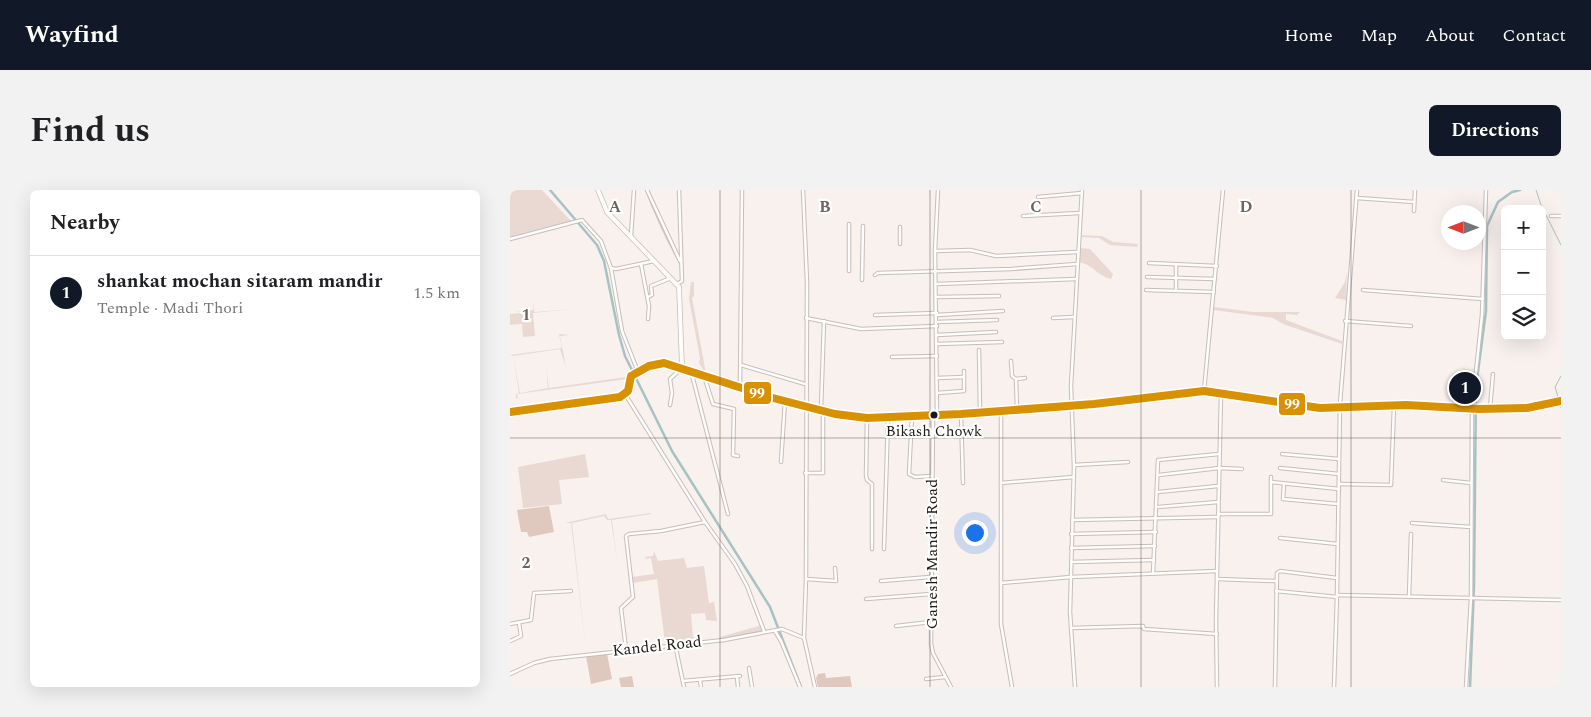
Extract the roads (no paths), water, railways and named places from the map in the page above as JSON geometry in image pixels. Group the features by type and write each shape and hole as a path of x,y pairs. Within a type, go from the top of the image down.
{"main road":[{"path":"598,190 607,212 677,284 681,299 682,368 740,388 822,410 868,418 935,416 1152,398 1204,391 1306,406 1340,407 1527,408 1561,401"}],"street":[{"path":"631,236 634,190"},
{"path":"647,190 681,263"},
{"path":"677,284 682,281 679,190"},
{"path":"740,388 742,190"},
{"path":"802,190 807,256 805,406 806,579 804,638 815,687"},
{"name":"Ganesh Mandir Road","path":"938,190 935,251 937,284 937,393 932,476 931,622 932,653 951,687"},
{"path":"1204,391 1223,190"},
{"path":"1334,687 1338,578 1340,407 1345,321 1357,190"},
{"path":"1414,211 1415,190"},
{"path":"1466,687 1471,598 1471,483 1483,299 1486,190"},
{"path":"1038,196 1082,192 1077,252 1071,405 1074,465 1071,534 1071,628 1075,687"},
{"path":"1357,198 1414,202"},
{"path":"1023,216 1080,213"},
{"path":"1551,216 1561,216"},
{"path":"510,240 584,221 596,234 606,250 622,331 635,373 630,388 625,394 602,401 510,412"},
{"path":"849,224 849,271"},
{"path":"862,280 863,226"},
{"path":"900,226 900,244"},
{"path":"935,251 970,250 996,256 1077,252"},
{"path":"611,268 655,260"},
{"path":"1149,263 1217,266"},
{"path":"641,264 648,297 648,319"},
{"path":"875,275 878,273 1077,264"},
{"path":"1176,264 1176,291"},
{"path":"1147,277 1215,279"},
{"path":"648,297 652,295 651,286 671,278"},
{"path":"937,284 1076,279"},
{"path":"1146,290 1214,292"},
{"path":"1363,290 1483,299"},
{"path":"937,297 999,296"},
{"path":"875,315 1003,312"},
{"path":"1053,318 1074,317"},
{"path":"806,318 861,329 997,320"},
{"path":"805,473 823,473 824,321"},
{"path":"1345,321 1410,326"},
{"path":"937,335 996,332"},
{"path":"937,344 1002,342"},
{"path":"979,350 980,413"},
{"path":"892,357 937,356"},
{"path":"1011,361 1012,376 1016,379 1017,409"},
{"path":"635,373 652,365 662,363 682,368"},
{"path":"741,365 806,384"},
{"path":"670,405 672,392 670,379 682,368"},
{"path":"691,371 728,514"},
{"path":"937,393 964,391 964,371"},
{"path":"1490,408 1493,374"},
{"path":"704,376 714,406 734,409 733,455 738,456"},
{"path":"937,378 964,377"},
{"path":"1016,379 1025,378"},
{"path":"1217,687 1218,486 1221,393"},
{"path":"625,394 705,522 748,586 764,631"},
{"path":"781,462 785,401"},
{"path":"1339,484 1391,485 1394,406"},
{"path":"1001,411 1000,584 1002,624 1012,687"},
{"path":"961,414 962,483"},
{"path":"912,416 909,474 916,477 932,476"},
{"path":"868,418 866,475 867,480 872,484 872,549"},
{"path":"884,549 888,418"},
{"path":"1153,574 1159,460 1219,454"},
{"path":"1282,454 1339,459"},
{"path":"1074,465 1128,462"},
{"path":"1158,475 1219,468 1242,469"},
{"path":"1280,468 1339,474"},
{"path":"1001,483 1074,477"},
{"path":"1072,520 1157,519 1271,514 1271,477"},
{"path":"1443,480 1471,483"},
{"path":"1271,482 1339,489"},
{"path":"1284,484 1283,499 1338,504"},
{"path":"1158,492 1218,486"},
{"path":"1158,507 1218,502"},
{"path":"626,649 621,608 633,597 626,536 705,522"},
{"path":"1412,523 1471,527"},
{"path":"1071,534 1156,532"},
{"path":"1409,597 1410,534"},
{"path":"1280,538 1338,544"},
{"path":"1071,548 1155,546"},
{"path":"1071,562 1154,560"},
{"path":"806,579 836,581 835,568"},
{"path":"1000,584 1071,577 1217,571"},
{"path":"1275,687 1277,573 1280,571 1338,578"},
{"path":"881,581 930,577"},
{"path":"1217,579 1276,582"},
{"path":"510,624 531,620 534,593 571,591"},
{"path":"1276,592 1337,596 1561,600"},
{"path":"866,599 931,594"},
{"path":"896,626 931,622"},
{"path":"510,641 521,636 520,623"},
{"path":"1071,628 1143,626 1144,629 1217,634"},
{"name":"Kandel Road","path":"510,674 550,659 626,649 724,640 764,631 782,629 804,638"},
{"path":"776,631 782,641 800,687"},
{"path":"675,644 684,687"},
{"path":"749,668 752,687"},
{"path":"683,682 739,676 738,687"},
{"path":"926,679 945,677"},
{"path":"700,680 701,687"}],"waterway":[{"path":"550,190 597,245 604,261 625,356 672,451 770,607 801,687"},
{"path":"1470,687 1474,586 1476,387 1486,311 1487,226 1498,202 1512,192 1520,190"},
{"path":"1536,190 1541,205 1561,245"},
{"path":"1559,400 1555,387 1561,376"},
{"path":"1560,404 1561,408"}],"place":[{"name":"shankat mochan sitaram mandir","path":"1465,388"},
{"name":"Bikash Chowk","path":"934,415"}]}
